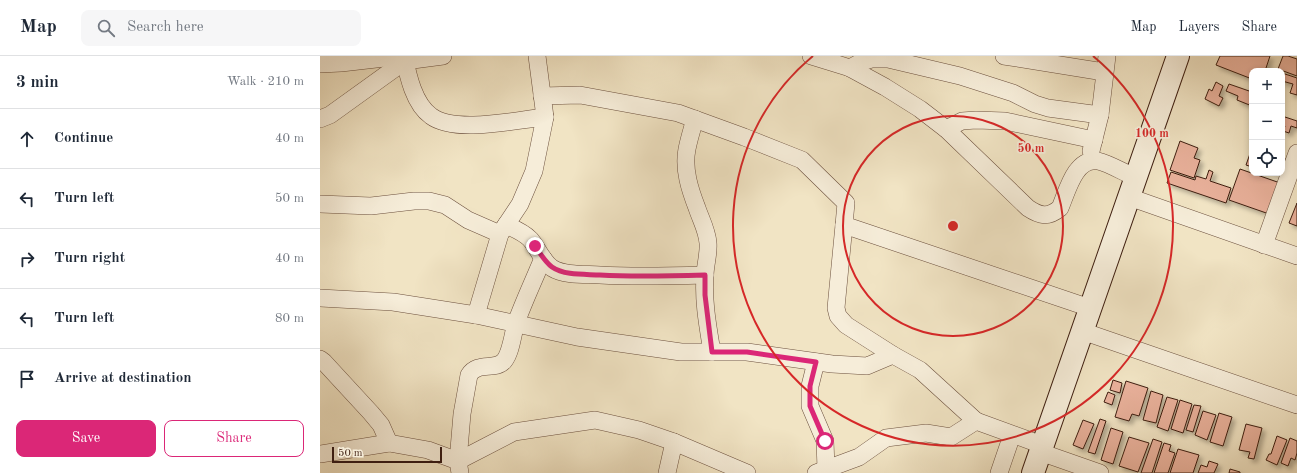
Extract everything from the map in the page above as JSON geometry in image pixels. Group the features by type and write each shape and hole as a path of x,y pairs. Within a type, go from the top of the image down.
{"street":[{"path":"320,64 444,56"},
{"path":"476,315 503,229 520,204 534,171 545,117 536,56"},
{"path":"1004,56 1106,64 1100,115 1089,161"},
{"path":"1033,473 1178,56"},
{"path":"819,57 850,68 920,109 946,129 1028,208 1037,214 1047,215 1060,208 1077,169 1082,164 1089,161 1098,161 1132,187 1264,244 1297,256"},
{"path":"404,58 413,88 420,104 431,116 447,123 468,126 545,117"},
{"path":"320,120 330,115 404,58"},
{"path":"850,68 859,63 872,59 917,60 1013,93 1035,104 1048,108 1100,115"},
{"path":"542,96 580,96 678,114 744,137 802,160 846,203 836,308 838,316 846,325 893,355 920,370 976,421 1100,473"},
{"path":"695,119 687,150 686,163 688,179 694,201 706,231 708,244 705,295 712,352"},
{"path":"946,129 962,120 1005,121 1094,140"},
{"path":"1264,244 1297,152"},
{"path":"320,204 371,206 414,201 429,201 445,205 468,220 522,232 529,238 543,258 553,268 563,272 643,277 705,275"},
{"path":"844,225 1090,308"},
{"path":"459,467 462,414 469,375 472,370 476,368 503,362 508,352 516,323 543,258"},
{"path":"320,298 393,302 476,315 577,337 681,352 747,352 832,364 867,366 893,355"},
{"path":"1082,331 1297,405"},
{"path":"320,359 381,425 389,443"},
{"path":"816,362 810,386 810,406 838,469 859,457 886,438 926,434 951,437 976,421"},
{"path":"459,467 514,432 595,420 638,430 674,442 748,473"},
{"path":"999,473 1012,435"},
{"path":"667,473 674,442"},
{"path":"320,454 389,443 428,450 459,467"}],"building":[{"path":"1220,56 1270,56 1266,68 1249,68 1249,78 1216,65"},
{"path":"1283,56 1297,59 1297,76 1285,72 1285,68 1278,68"},
{"path":"1285,74 1297,78 1297,95 1290,93 1293,84 1285,82"},
{"path":"1216,82 1223,86 1219,96 1223,98 1219,106 1205,99 1209,89 1212,91"},
{"path":"1229,84 1249,91 1249,105 1237,100 1238,96 1226,91"},
{"path":"1285,117 1297,121 1297,128 1291,126 1289,133 1285,132"},
{"path":"1180,141 1198,148 1194,158 1200,160 1194,178 1170,170"},
{"path":"1249,156 1249,166 1246,165"},
{"path":"1285,159 1288,160 1285,170"},
{"path":"1240,169 1249,172 1249,176 1260,176 1283,184 1272,215 1229,200"},
{"path":"1209,170 1213,172 1210,181 1231,188 1226,203 1167,183 1171,172 1195,180 1196,176 1206,179"},
{"path":"1297,203 1297,226 1289,223"},
{"path":"1113,380 1122,383 1120,393 1110,390"},
{"path":"1126,381 1148,388 1139,416 1132,414 1129,421 1115,417"},
{"path":"1151,391 1163,395 1156,423 1143,420"},
{"path":"1108,392 1115,395 1112,405 1104,402"},
{"path":"1167,397 1178,400 1168,431 1157,427"},
{"path":"1180,400 1192,404 1183,433 1171,429"},
{"path":"1194,405 1201,406 1193,432 1186,430"},
{"path":"1203,411 1216,415 1207,440 1195,435"},
{"path":"1219,413 1232,417 1223,446 1210,442"},
{"path":"1100,419 1106,421 1095,454 1088,452"},
{"path":"1083,420 1094,424 1083,449 1073,445"},
{"path":"1246,424 1262,428 1254,459 1248,458 1250,452 1239,450"},
{"path":"1111,428 1123,432 1113,464 1101,460"},
{"path":"1277,436 1287,440 1277,465 1266,460 1269,454 1271,454"},
{"path":"1129,437 1149,443 1138,472 1119,466"},
{"path":"1290,438 1297,441 1297,453 1295,460 1291,458 1288,466 1281,463"},
{"path":"1153,439 1162,442 1152,473 1141,473"},
{"path":"1164,443 1171,445 1169,451 1175,453 1168,473 1154,473"},
{"path":"1178,449 1199,455 1193,473 1170,473"},
{"path":"1209,461 1218,464 1214,473 1198,473 1201,465 1207,467"},
{"path":"1230,469 1240,472 1240,473 1229,473"}],"route":[{"path":"535,246 543,258 553,268 563,272 643,277 705,275 705,295 712,352 747,352 816,362 810,386 810,406 825,441"}]}
